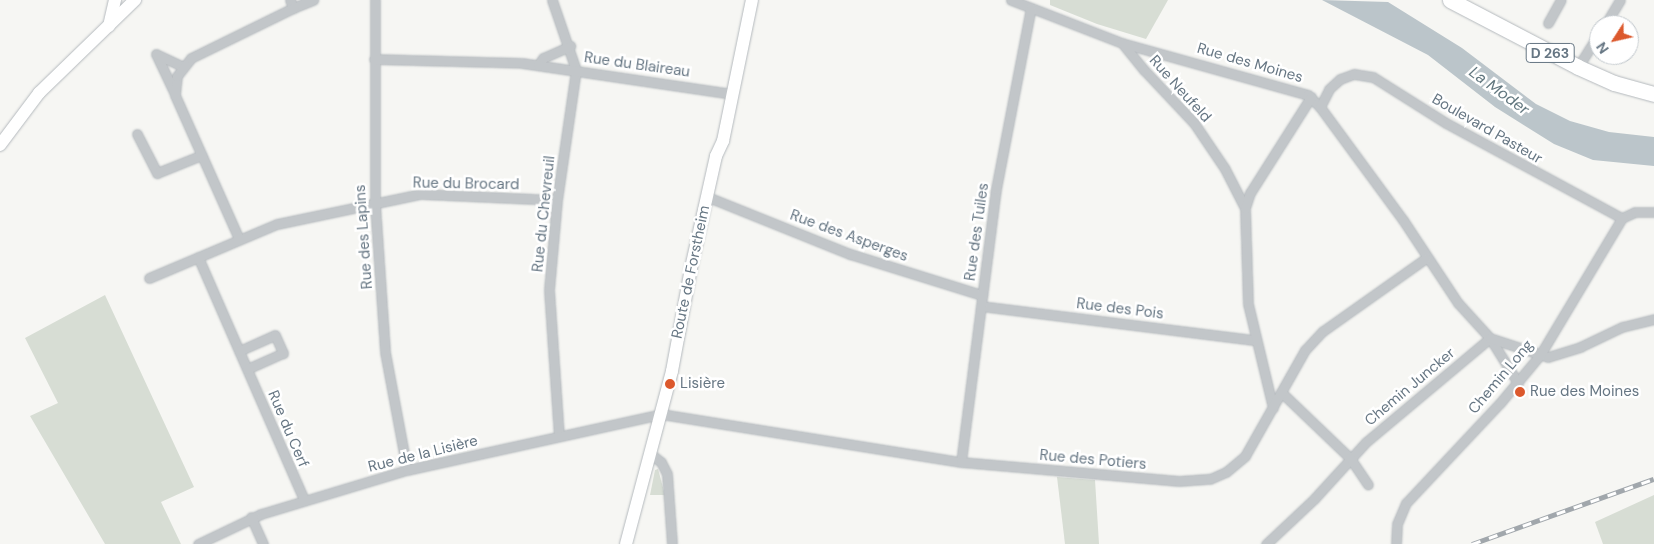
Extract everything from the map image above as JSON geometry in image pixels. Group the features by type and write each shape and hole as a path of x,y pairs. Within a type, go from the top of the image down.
{"main road":[{"name":"D 263","path":"1454,1 1578,67 1614,83 1654,94"}],"street":[{"path":"107,0 112,8 110,23"},
{"path":"110,23 115,0"},
{"path":"0,145 39,92 126,6 136,0"},
{"path":"175,95 177,76 182,66 191,58 292,4 313,0"},
{"name":"Rue des Lapins","path":"375,0 375,204 385,352 407,470"},
{"name":"Rue du Chevreuil","path":"552,0 570,46 576,70 557,200 549,290 558,435"},
{"name":"Route de Forstheim","path":"626,544 661,414 752,0"},
{"name":"Rue des Moines","path":"1011,0 1122,43 1296,89 1312,97 1403,220 1426,258 1458,303 1490,338 1518,383"},
{"path":"1548,22 1561,0"},
{"path":"1611,15 1620,0"},
{"name":"Rue des Tuiles","path":"961,462 996,188 1032,8"},
{"name":"Rue Neufeld","path":"1122,43 1194,122 1225,169 1245,208"},
{"name":"Rue du Blaireau","path":"538,65 543,58 570,46"},
{"path":"1578,67 1589,50"},
{"path":"182,66 156,54 239,239"},
{"name":"Rue du Blaireau","path":"374,59 538,65 731,94"},
{"name":"Boulevard Pasteur","path":"1320,107 1329,89 1340,79 1354,74 1373,77 1446,123 1622,218"},
{"name":"Rue Neufeld","path":"1273,408 1255,340 1247,293 1245,208 1250,193 1312,97"},
{"path":"137,134 157,173 202,154"},
{"name":"Rue du Brocard","path":"148,278 277,224 421,194 557,200"},
{"name":"Rue des Asperges","path":"708,197 850,254 982,295"},
{"path":"1622,218 1635,212 1654,212"},
{"name":"Chemin Long","path":"1396,544 1398,518 1411,496 1518,383 1540,355 1622,218"},
{"name":"Rue du Cerf","path":"198,257 304,500"},
{"name":"Rue des Potiers","path":"661,414 961,462 1202,481 1218,476 1240,461 1273,408 1305,350 1323,331 1426,258"},
{"name":"Rue des Pois","path":"981,306 1255,340"},
{"name":"Rue des Moines","path":"1490,338 1540,355 1558,356 1622,327 1654,319"},
{"path":"239,351 275,335 283,353 247,369"},
{"name":"Chemin Juncker","path":"1266,544 1314,500 1350,458 1490,338"},
{"path":"1281,392 1350,458 1368,484"},
{"name":"Rue de la Lisière","path":"198,544 251,517 407,470 558,435 661,414"},
{"path":"651,454 661,462 667,474 672,544"},
{"path":"251,517 263,544"}],"shaded area":[{"path":"1050,0 1168,0 1146,39 1097,24 1050,5"},
{"path":"105,295 194,487 161,502 181,544 105,544 30,416 58,403 25,338"},
{"path":"658,469 665,495 650,495 655,470"},
{"path":"1057,477 1095,480 1099,544 1065,544"},
{"path":"1654,495 1654,544 1603,544 1595,522"}],"water":[{"name":"La Moder","path":"1322,0 1388,2 1462,48 1536,104 1570,121 1609,132 1654,137 1654,166 1593,160 1554,144 1495,107 1428,55"}],"railway":[{"path":"1472,544 1654,479"}],"place":[{"name":"Lisière","path":"670,384"},
{"name":"Rue des Moines","path":"1520,392"}]}
